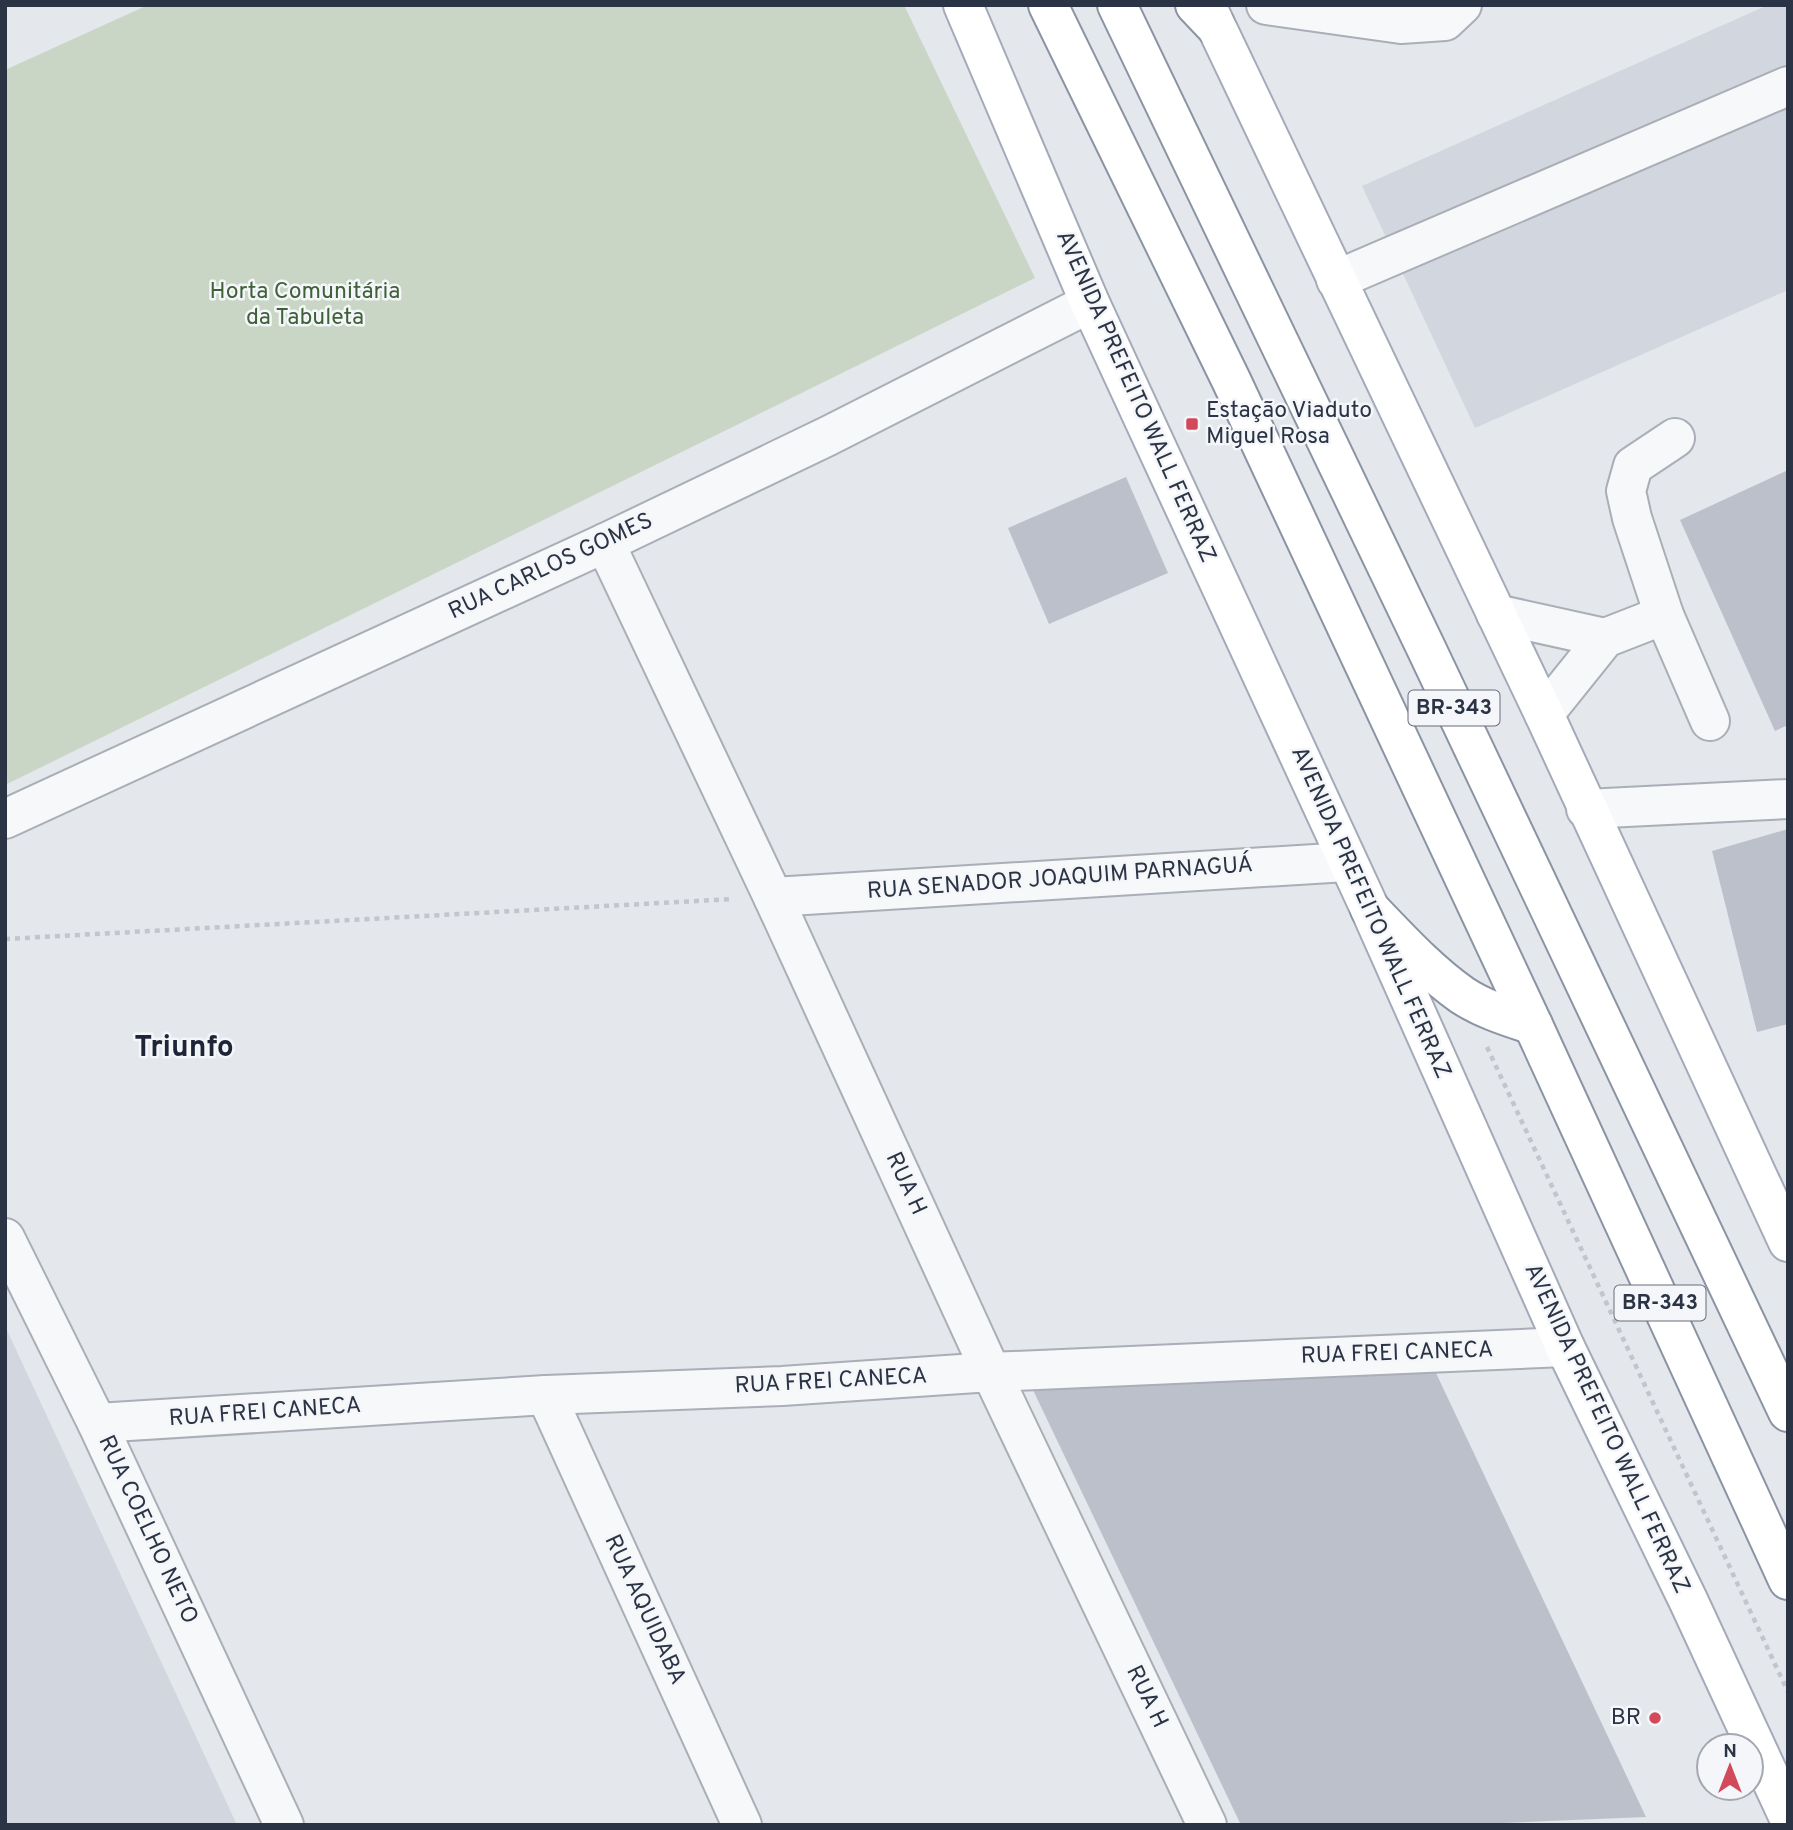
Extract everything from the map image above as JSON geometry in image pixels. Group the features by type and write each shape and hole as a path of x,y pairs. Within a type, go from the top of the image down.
{"main road":[{"name":"AVENIDA PREFEITO WALL FERRAZ","path":"963,5 1090,303 1370,909 1565,1347 1688,1600 1788,1816"},
{"path":"1048,5 1231,380 1533,1026"},
{"name":"BR-343","path":"1117,5 1788,1412"},
{"path":"1205,12 1544,714 1785,1231"},
{"path":"1370,909 1418,958 1463,996 1533,1026"},
{"name":"BR-343","path":"1533,1026 1788,1580"}],"street":[{"path":"1266,5 1401,24 1445,20 1462,5"},
{"path":"1336,280 1788,86"},
{"name":"RUA CARLOS GOMES","path":"5,819 605,543 828,436 1090,303"},
{"path":"1675,438 1633,466 1626,491 1632,518 1664,615 1710,721"},
{"name":"RUA H","path":"605,543 773,897 991,1372 1207,1825"},
{"path":"1496,614 1605,638"},
{"path":"1544,714 1605,638 1664,615"},
{"path":"1586,809 1788,799"},
{"name":"RUA SENADOR JOAQUIM PARNAGUÁ","path":"773,897 1347,862"},
{"name":"RUA COELHO NETO","path":"5,1238 97,1423 284,1825"},
{"name":"RUA FREI CANECA","path":"97,1423 545,1395 782,1386 991,1372 1565,1347"},
{"name":"RUA AQUIDABA","path":"545,1395 742,1825"}],"path":[{"path":"5,939 773,897"},
{"path":"1487,1046 1788,1692"}],"shaded area":[{"path":"1768,5 1788,5 1788,290 1475,428 1362,186"},
{"path":"5,1326 237,1825 5,1825"}],"green space":[{"name":"Horta Comunitária da Tabuleta","path":"148,5 904,5 1035,278 5,785 5,70"}],"building":[{"path":"1788,470 1788,725 1775,731 1680,520"},
{"path":"1126,477 1168,573 1049,624 1008,528"},
{"path":"1788,829 1788,1024 1757,1032 1712,851"},
{"path":"1435,1371 1646,1817 1453,1825 1241,1825 1033,1390"}],"place":[{"name":"Estação Viaduto Miguel Rosa","path":"1192,424"},
{"name":"BR","path":"1655,1718"}],"district":[{"name":"Triunfo","path":"184,1048"}]}
